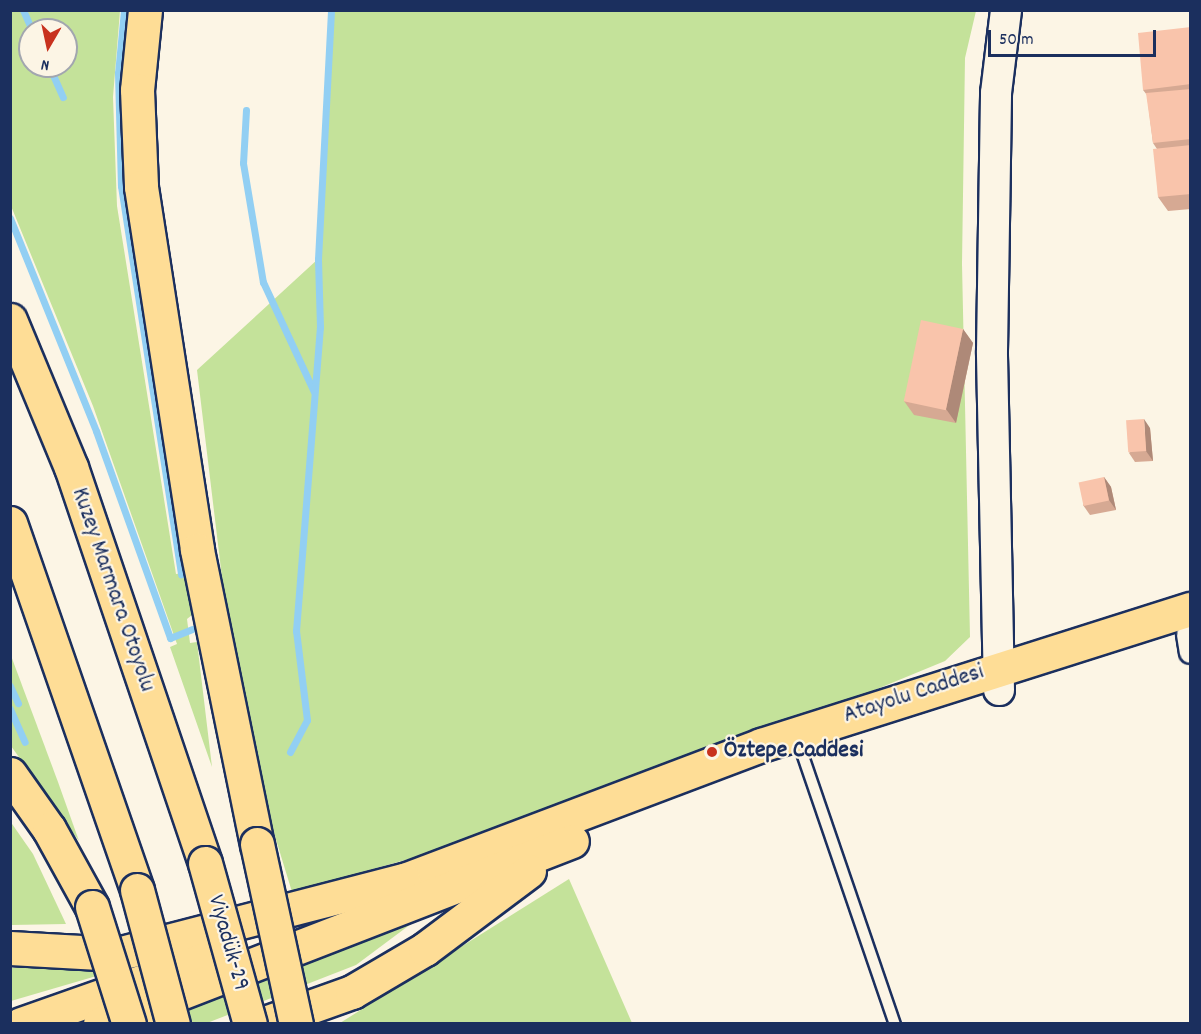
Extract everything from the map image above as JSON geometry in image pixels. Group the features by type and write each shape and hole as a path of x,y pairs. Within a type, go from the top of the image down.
{"main road":[{"path":"145,10 136,90 143,198 197,550 296,1023"},
{"name":"Kuzey Marmara Otoyolu","path":"10,320 70,467 205,863"},
{"path":"10,523 137,890 173,1023"},
{"name":"Atayolu Caddesi","path":"404,880 761,745 999,679 1190,632"},
{"name":"Atayolu Caddesi","path":"572,841 801,750 999,679"},
{"path":"10,774 49,829 92,907 129,1023"},
{"path":"100,1023 572,841"},
{"path":"262,1023 352,992 425,949 572,841"},
{"name":"Viyadük-29","path":"205,863 250,1023"},
{"path":"10,948 117,954 404,880"},
{"path":"21,1023 351,907 404,880"}],"street":[{"path":"999,679 992,351 996,93 1006,10"}],"lane":[{"path":"801,750 895,1023"}],"green space":[{"path":"10,11 120,11 113,97 117,206 176,574 184,573 192,615 187,619 190,643 197,642 212,767 170,647 177,644 93,406 11,206"},
{"path":"331,11 976,11 965,58 962,264 970,637 945,661 797,722 490,836 292,892 259,784 227,619 197,370 318,259"},
{"path":"10,653 58,782 79,841 11,746"},
{"path":"10,821 33,854 66,924 11,925"},
{"path":"569,879 632,1023 340,1023"},
{"path":"431,909 356,965 207,1023 151,1024"},
{"path":"199,946 11,1001 11,968"}],"building":[{"path":"1191,27 1191,84 1143,90 1138,33"},
{"path":"1191,89 1191,139 1153,143 1146,93"},
{"path":"1191,145 1191,194 1158,197 1153,149"},
{"path":"921,320 963,329 946,410 904,401"},
{"path":"1144,419 1146,451 1128,452 1126,420"},
{"path":"1104,477 1109,500 1084,506 1079,482"}],"waterway":[{"path":"23,10 27,18"},
{"path":"124,10 118,73 121,186 181,574"},
{"path":"290,752 307,720 296,631 320,327 318,259 331,10"},
{"path":"54,78 63,97"},
{"path":"246,110 243,163 263,282 314,392"},
{"path":"10,218 96,431 170,638 192,629"},
{"path":"10,686 18,703"},
{"path":"10,709 25,742"}],"place":[{"name":"Öztepe Caddesi","path":"712,752"}]}
